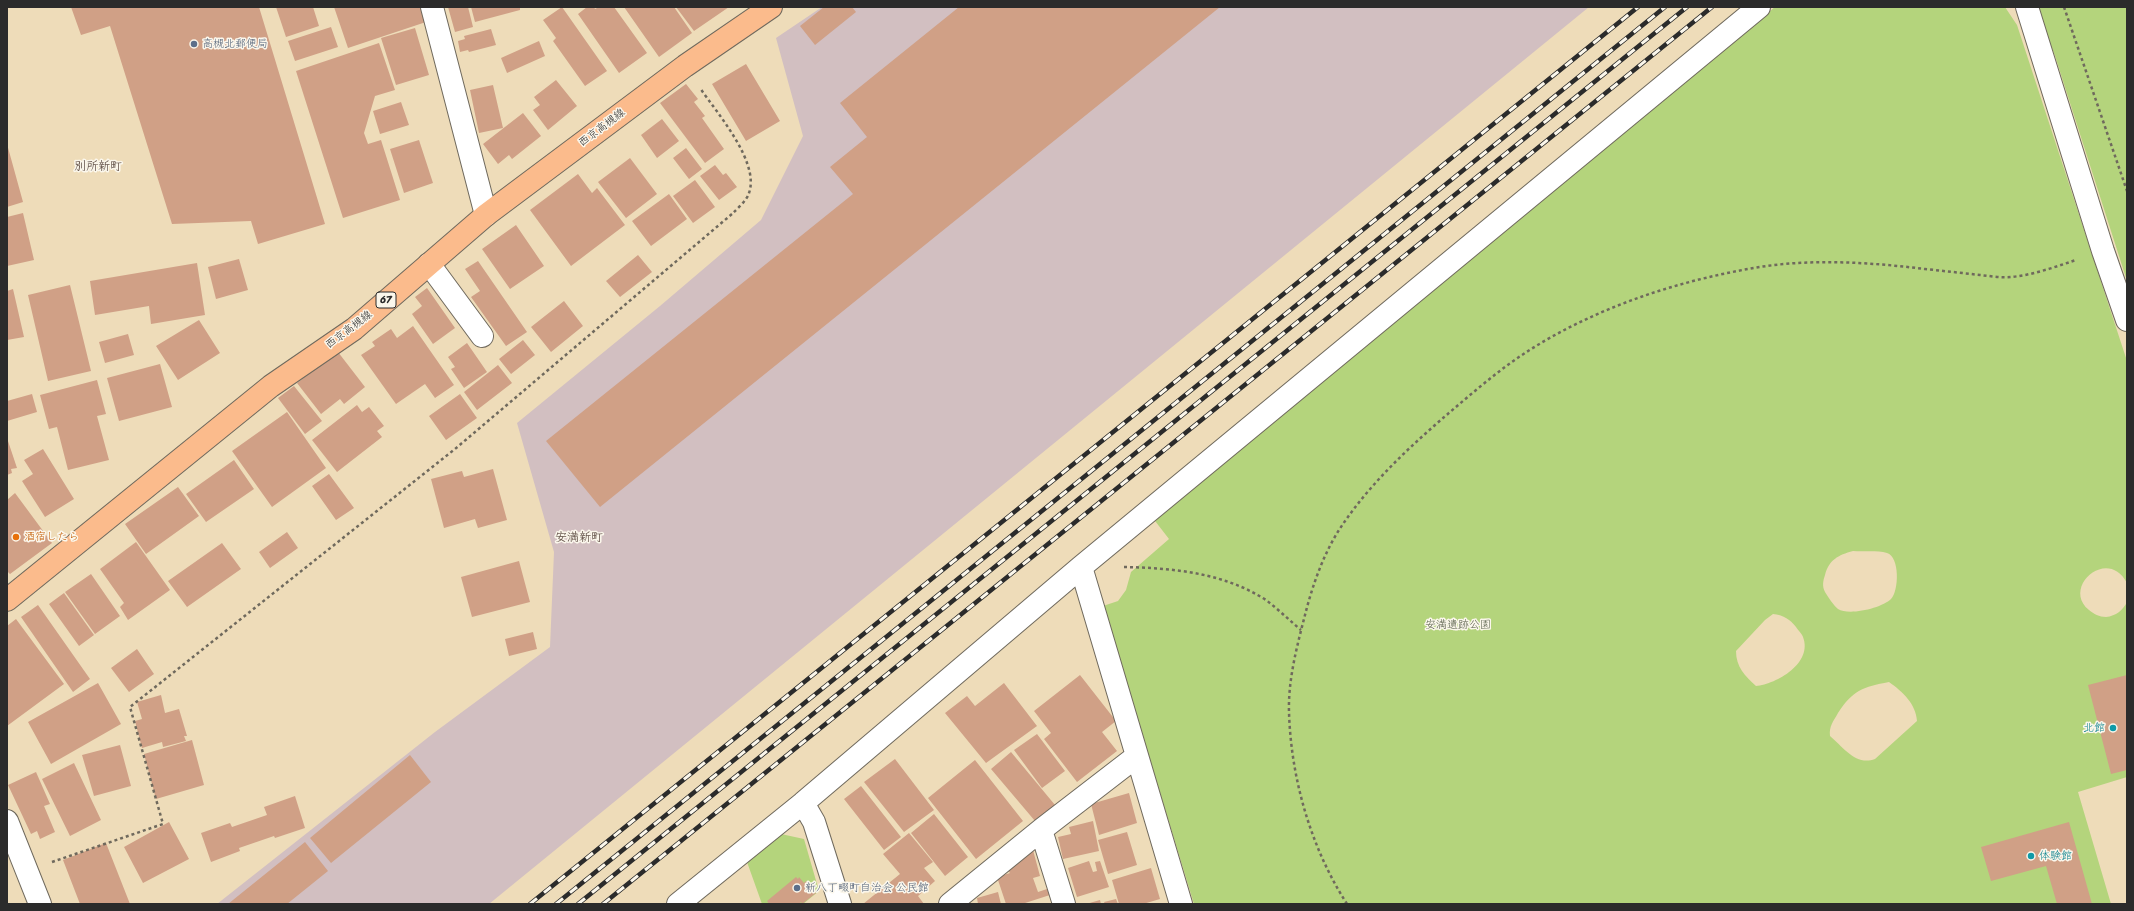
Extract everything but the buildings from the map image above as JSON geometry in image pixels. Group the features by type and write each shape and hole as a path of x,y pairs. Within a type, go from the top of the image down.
{"main road":[{"name":"西京高槻線","path":"7,600 272,386 354,329 486,215 685,66 771,7"}],"street":[{"path":"432,7 486,215"},
{"path":"678,904 803,803 1081,567 1759,7"},
{"path":"2027,7 2103,252 2127,320"},
{"path":"428,264 482,336"},
{"path":"1081,567 1181,904"},
{"path":"950,904 1041,830 1137,756"},
{"path":"803,803 814,822 840,904"},
{"path":"7,821 40,904"},
{"path":"1041,830 1064,904"}],"path":[{"path":"2064,7 2127,191"},
{"path":"27,870 163,824 130,707 455,449 732,214 745,199 751,187 748,160 685,66"},
{"path":"1347,904 1336,887 1313,836 1295,771 1288,710 1296,648 1312,588 1337,532 1372,484 1424,435 1480,386 1526,353 1585,320 1661,291 1690,282 1750,268 1816,263 1872,263 2009,278 2041,271 2103,252"},
{"path":"1081,567 1175,570 1228,581 1267,601 1301,630"}],"shaded area":[{"path":"822,7 1589,7 489,904 217,904 435,732 550,647 554,552 517,423 660,306 761,220 803,136 776,38"}],"green space":[{"name":"安満遺跡公園","path":"1775,7 2005,7 2017,25 2127,361 2127,583 2119,573 2109,568 2099,569 2090,574 2080,591 2082,601 2089,610 2101,616 2106,617 2116,614 2127,602 2127,777 2078,792 2111,904 1194,904 1103,606 1118,601 1126,590 1131,572 1169,539 1152,517","holes":["1853,551 1887,553 1891,556 1896,567 1897,582 1894,595 1887,602 1873,608 1850,612 1838,609 1833,604 1824,590 1823,584 1825,575 1829,565 1835,559 1843,554","1773,614 1783,616 1794,624 1802,635 1805,646 1803,655 1791,670 1774,681 1756,686 1745,675 1739,666 1736,651 1765,620","1889,682 1904,694 1914,709 1917,721 1875,759 1868,761 1862,760 1851,755 1830,736 1831,727 1843,705 1854,694 1865,688"]},
{"path":"2036,7 2127,7 2127,281 2055,56"},
{"path":"781,834 804,839 819,891 803,904 762,904 747,862"}],"railway":[{"path":"530,904 1638,7"},
{"path":"556,904 1665,7"},
{"path":"578,904 1687,7"},
{"path":"603,904 1712,7"}],"place":[{"name":"高槻北郵便局","path":"194,44"},
{"name":"酒宿したら","path":"16,537"},
{"name":"北館","path":"2113,728"},
{"name":"体験館","path":"2031,856"},
{"name":"新八丁畷町自治会 公民館","path":"797,888"}],"district":[{"name":"別所新町","path":"98,167"},
{"name":"安満新町","path":"579,538"}]}
